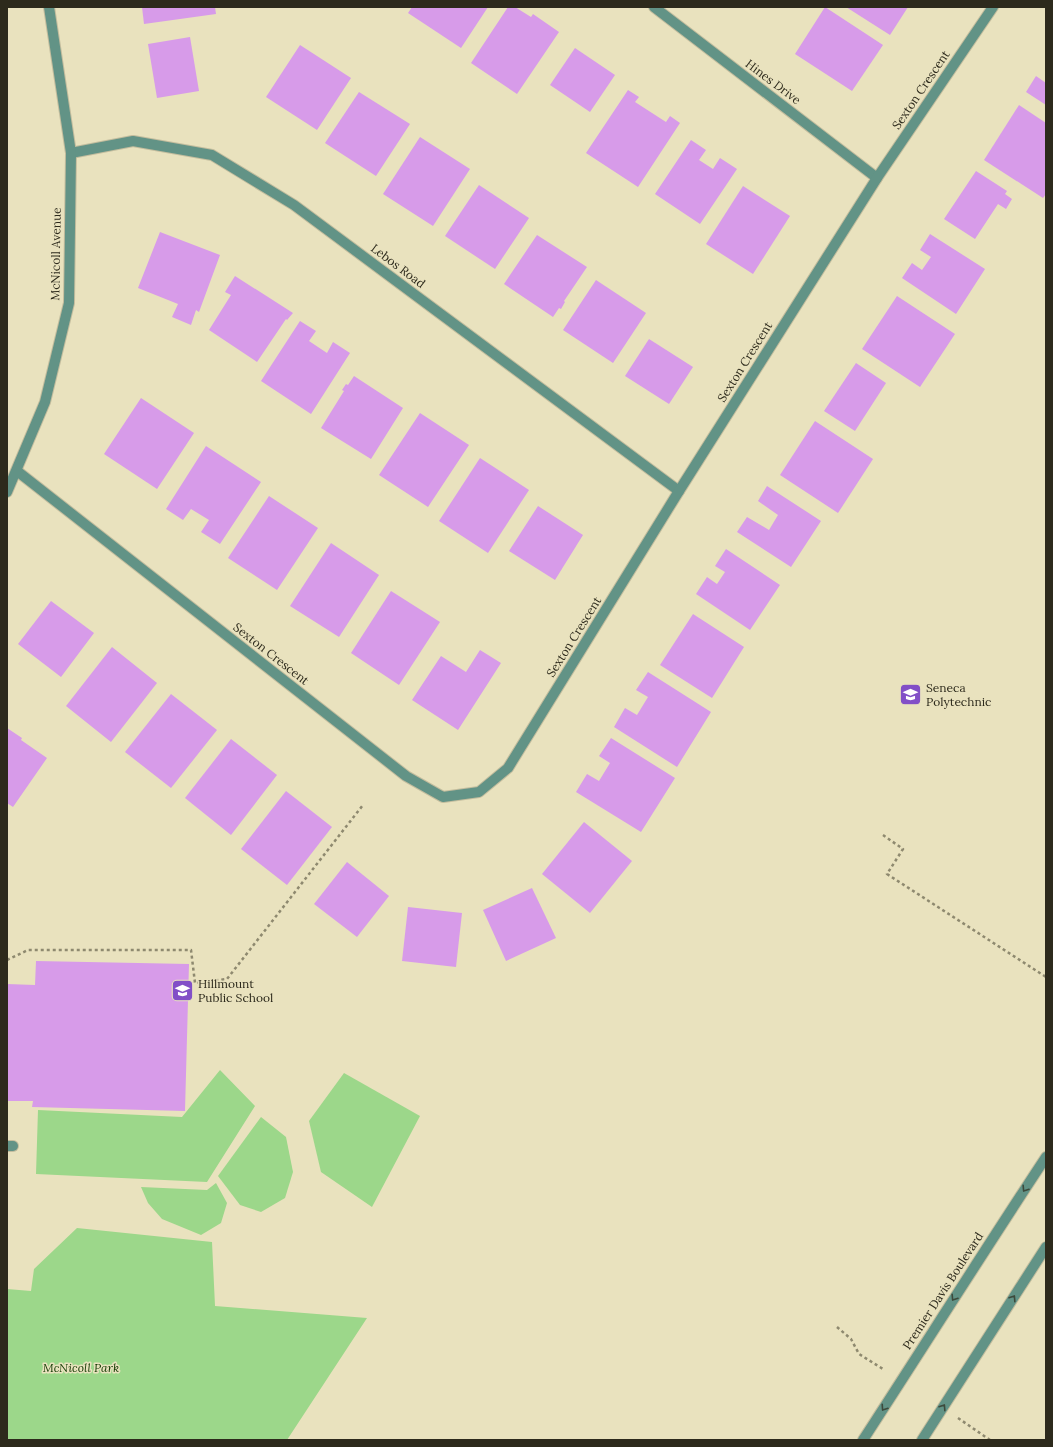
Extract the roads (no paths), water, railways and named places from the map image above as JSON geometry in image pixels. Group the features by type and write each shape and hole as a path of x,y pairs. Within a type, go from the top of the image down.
{"street":[{"name":"McNicoll Avenue","path":"7,492 45,402 69,303 71,153 48,7"},
{"name":"Hines Drive","path":"654,7 877,178"},
{"name":"Sexton Crescent","path":"17,471 406,776 443,797 479,792 508,768 877,178 993,7"},
{"name":"Lebos Road","path":"71,153 133,141 212,155 294,204 680,491"},
{"name":"Premier Davis Boulevard","path":"863,1440 1046,1157"},
{"path":"922,1440 1046,1247"}],"place":[{"name":"Seneca Polytechnic","path":"911,695"},
{"name":"Hillmount Public School","path":"182,991"}],"park label":[{"name":"McNicoll Park","path":"81,1368"}]}
